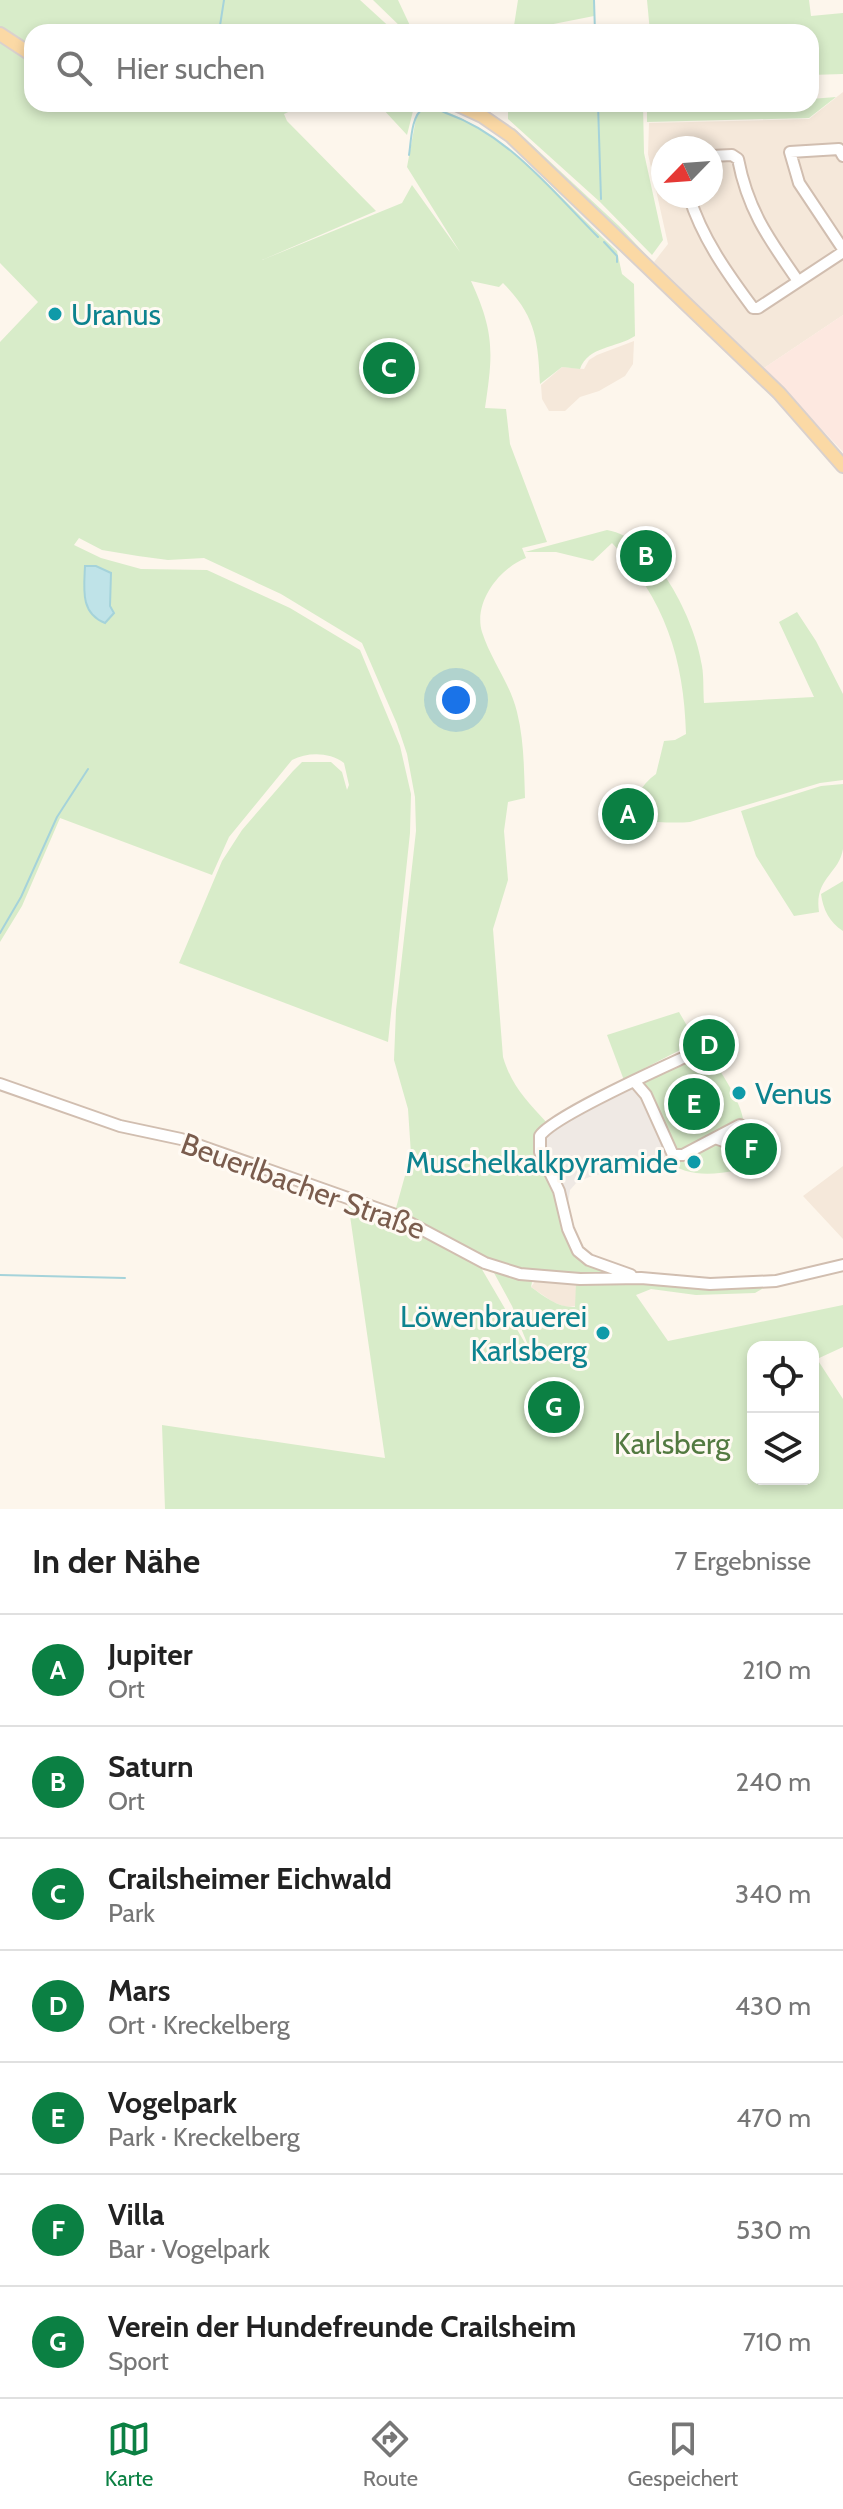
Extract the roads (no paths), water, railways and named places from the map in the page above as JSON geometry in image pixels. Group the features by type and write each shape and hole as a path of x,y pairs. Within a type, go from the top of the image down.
{"main road":[{"path":"0,34 24,50"},
{"path":"473,112 511,136 779,393 843,466"}],"street":[{"path":"693,208 709,244 753,308 758,308 843,250 799,183 790,152 839,149 843,156"},
{"path":"723,155 732,155 738,159 744,190 756,218 798,281"},
{"path":"641,1278 589,1260 578,1251 570,1238 559,1191 539,1146 540,1136 547,1128 685,1057"},
{"path":"634,1081 646,1095 670,1150 676,1156 719,1140 740,1125 748,1132 750,1143 745,1146 719,1140"},
{"name":"Beuerlbacher Straße","path":"0,1084 120,1126 181,1139 393,1214 485,1263 520,1274 710,1284 776,1281 843,1265"}],"water":[{"path":"85,566 96,566 111,573 110,606 114,613 105,623 87,607"}],"waterway":[{"path":"220,24 224,0"},
{"path":"594,0 595,24"},
{"path":"409,155 419,112"},
{"path":"443,112 469,123 510,150 598,237"},
{"path":"598,112 601,199"},
{"path":"604,242 617,256 617,262"},
{"path":"0,933 21,897 57,817 88,769"},
{"path":"0,1275 125,1278"}],"place":[{"name":"Uranus","path":"55,314"},
{"name":"Crailsheimer Eichwald","path":"389,368"},
{"name":"Saturn","path":"646,556"},
{"name":"Jupiter","path":"628,814"},
{"name":"Mars","path":"709,1045"},
{"name":"Venus","path":"739,1093"},
{"name":"Vogelpark","path":"694,1104"},
{"name":"Villa","path":"751,1149"},
{"name":"Muschelkalkpyramide","path":"694,1162"},
{"name":"Löwenbrauerei Karlsberg","path":"603,1333"},
{"name":"Verein der Hundefreunde Crailsheim","path":"554,1407"}],"park label":[{"name":"Karlsberg","path":"672,1443"}]}
